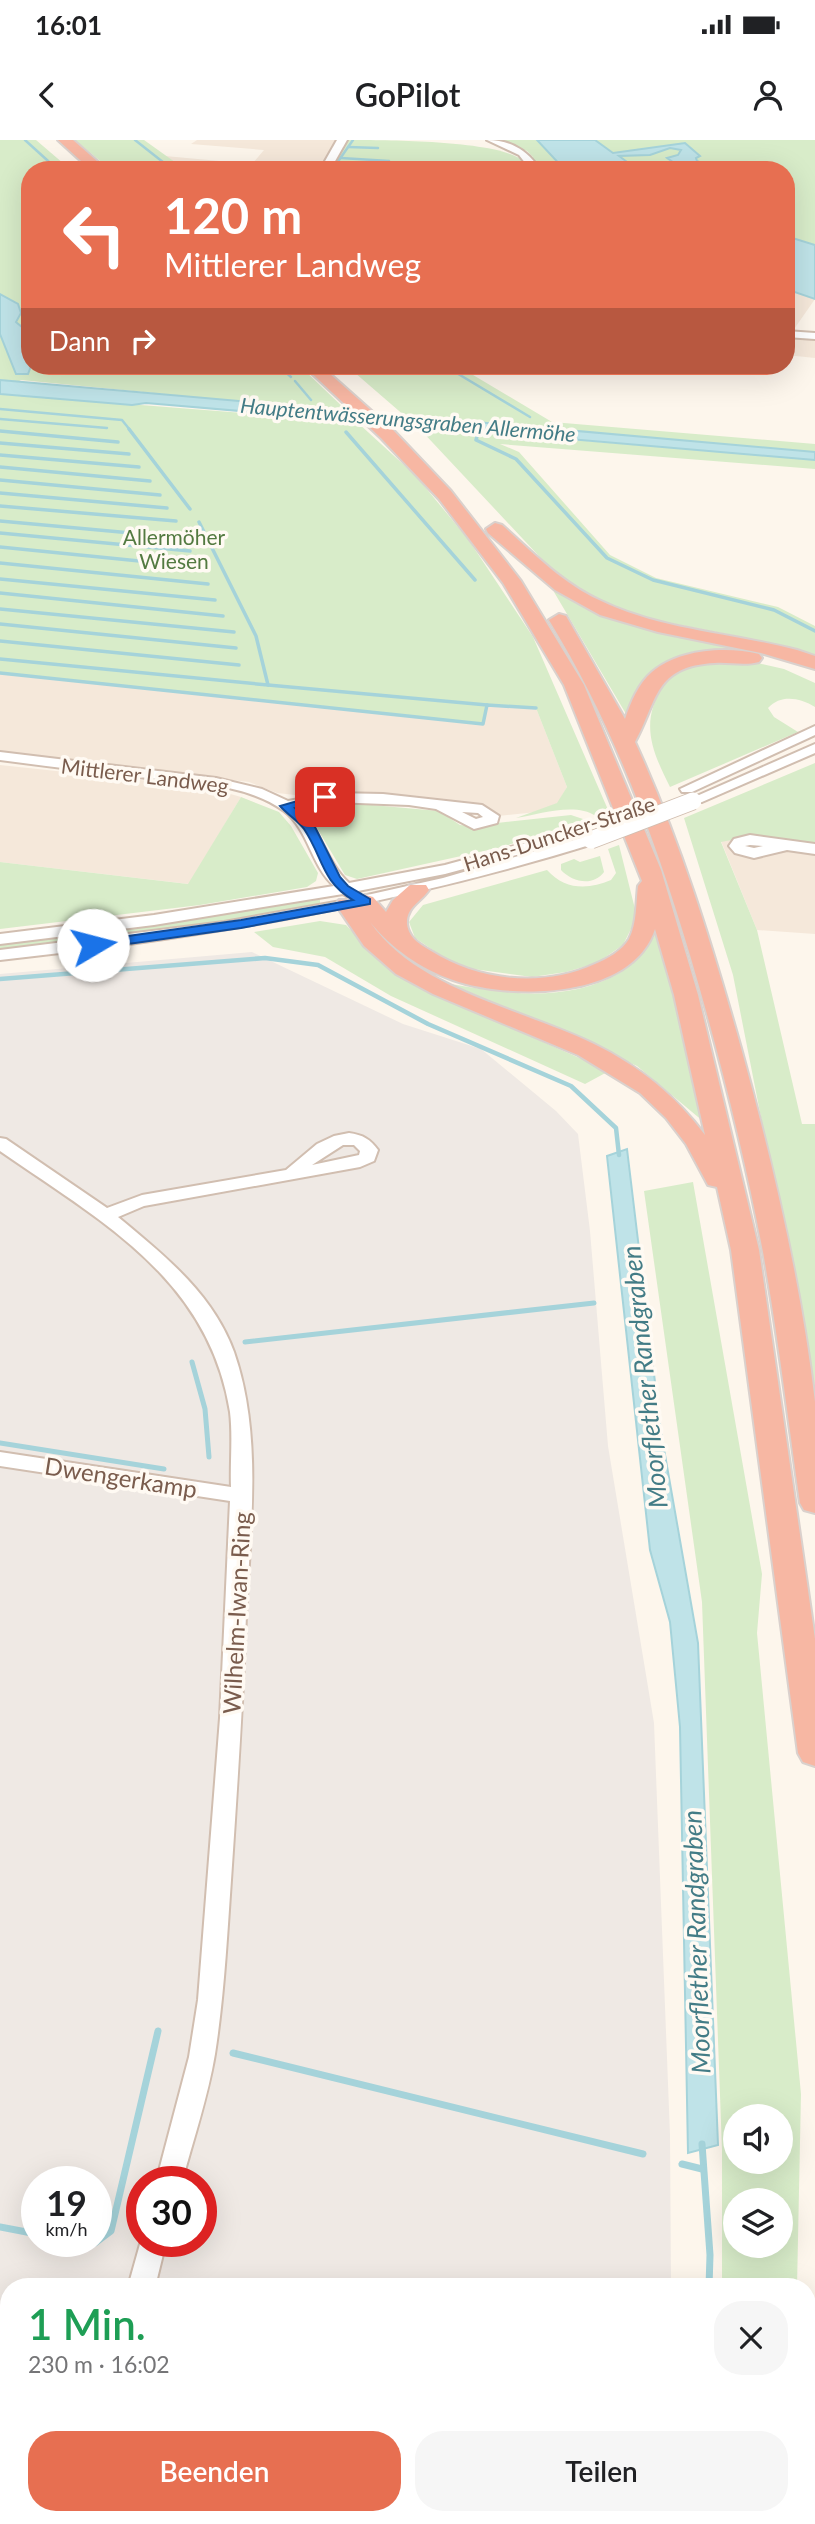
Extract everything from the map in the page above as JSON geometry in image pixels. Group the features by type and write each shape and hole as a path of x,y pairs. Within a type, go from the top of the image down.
{"highway":[{"path":"58,142 74,161"},
{"path":"58,142 86,161"},
{"path":"322,375 387,434 476,533 546,634 587,714 650,870 689,1008 745,1250 815,1754"},
{"path":"342,375 409,436 495,529 555,582 607,612 765,647 815,663"},
{"path":"495,529 567,632 597,684 625,742 667,850 714,993 776,1252 815,1503"},
{"path":"625,742 648,688 667,670 678,665 708,658 743,656 776,662 815,676"},
{"path":"352,899 430,963 477,981 520,985 575,979 608,967 636,945 646,921 650,870"},
{"path":"400,938 395,924 395,913 403,902 418,890"},
{"path":"352,899 371,940 405,969 443,990 583,1047 628,1072 657,1093 681,1118 706,1154 745,1250"}],"street":[{"path":"330,161 342,140"},
{"path":"492,140 523,153 529,161"},
{"path":"795,335 815,336"},
{"name":"Hans-Duncker-Straße","path":"690,795 815,730"},
{"name":"Hans-Duncker-Straße","path":"0,939 418,890 490,873 815,748"},
{"name":"Mittlerer Landweg","path":"0,756 216,782 250,790 287,806 309,827 334,878 352,899"},
{"path":"287,806 315,798 340,797 443,807"},
{"name":"Hans-Duncker-Straße","path":"0,955 154,937 352,899 513,852 588,834"},
{"path":"783,846 815,849"},
{"name":"Wilhelm-Iwan-Ring","path":"0,1143 106,1216 170,1269 213,1328 224,1352 240,1413 241,1496 231,1718 210,2000 202,2057 173,2166"},
{"path":"106,1216 142,1201 293,1173"},
{"name":"Dwengerkamp","path":"0,1459 241,1496"},
{"path":"143,2278 149,2257"}],"shaded area":[{"path":"197,140 347,140 333,161 255,161 264,150 191,144"},
{"path":"165,156 219,161 172,161"},
{"path":"795,292 815,299 795,328"},
{"path":"795,333 815,338 815,358 795,356"},
{"path":"0,673 483,724 487,705 536,708 567,787 558,803 537,812 498,816 483,805 344,792 295,795 277,793 249,782 0,754"},
{"path":"0,765 206,787 241,797 189,884 0,862"},
{"path":"747,837 815,844 815,934 757,930 721,841"},
{"path":"252,952 403,1024 481,1049 556,1111 578,1134 590,1231 608,1446 654,1723 670,2135 671,2278 0,2278 0,974"}],"green space":[{"path":"0,140 36,140 60,161 21,161 21,313 18,304 0,294"},
{"path":"75,140 144,140 173,161 100,161"},
{"path":"347,140 469,145 493,149 522,161 334,161"},
{"path":"500,140 537,140 556,161 533,161 527,151"},
{"path":"595,140 815,140 815,245 795,239 795,161 625,161"},
{"path":"21,313 21,335 16,322"},
{"path":"0,334 16,374 309,375 348,412 21,380 0,391"},
{"path":"357,375 473,375 552,422 815,444 815,452 406,417"},
{"name":"Allermöher Wiesen","path":"0,394 357,422 416,476 468,539 533,637 609,812 596,816 568,809 516,818 557,803 567,787 536,708 487,705 483,724 0,673"},
{"path":"418,427 815,460 815,469 500,444 519,452 610,555 656,578 778,607 815,626 815,660 737,636 624,614 567,586"},
{"path":"557,591 603,614 728,642 815,667 815,670 777,657 759,655 723,656 667,666 629,719 554,592"},
{"path":"748,661 784,669 815,683 815,707 791,699 773,704 768,708 774,717 798,732 670,787 654,749 650,724 656,699 664,685 675,673 689,666 711,662"},
{"path":"815,763 815,844 747,837 721,842 757,930 802,1124 815,1124 815,1392 733,975 684,818"},
{"path":"241,797 279,812 291,826 318,873 316,881 307,887 200,905 0,929 0,862 188,884"},
{"path":"327,801 439,811 460,825 483,827 571,815 586,820 502,847 357,879 345,875 308,813"},
{"path":"619,845 637,917 623,945 597,963 566,972 532,977 458,967 415,938 409,922 423,905 547,870 569,885 585,887 611,880 616,873 608,849"},
{"path":"600,856 604,872 594,880 577,880 561,870 561,864 574,859 580,862"},
{"path":"320,899 320,905 240,918 0,950 0,944 147,927"},
{"path":"320,921 346,925 385,965 432,993 609,1071 585,1084 391,996 325,957 273,947 254,932"},
{"path":"657,932 704,1122 637,1066 451,984 516,993 559,992 581,988 601,982 627,968"},
{"path":"693,1182 762,1574 757,1633 801,2094 797,2278 722,2278 722,2150 702,1602 644,1191"}],"water":[{"path":"537,140 595,140 613,153 685,143 700,156 696,158 697,161 672,161 667,158 678,155 681,150 670,148 650,155 619,156 626,161 557,161"},
{"path":"795,239 815,245 815,299 795,292"},
{"path":"0,294 18,304 21,313 16,322 21,326 21,374 16,374 0,334"},
{"path":"0,380 815,452 815,460 146,403 132,405 0,394"},
{"path":"627,1149 661,1432 698,1643 718,2145 688,2153 680,1727 670,1622 650,1550 607,1156"}],"waterway":[{"path":"25,140 48,161"},
{"path":"135,140 162,161"},
{"path":"348,147 353,140"},
{"path":"338,161 348,147"},
{"path":"348,147 378,148"},
{"path":"341,158 389,161"},
{"path":"460,375 530,417"},
{"path":"295,381 311,400"},
{"path":"0,409 122,420 130,430"},
{"path":"0,419 107,428"},
{"name":"Hauptentwässerungsgraben Allermöhe","path":"479,430 480,426"},
{"path":"129,429 190,509"},
{"path":"479,429 476,440 516,459 607,558 653,580 774,610 815,631"},
{"path":"0,431 118,442"},
{"path":"346,432 475,580"},
{"path":"0,443 129,454"},
{"path":"0,455 139,467"},
{"path":"0,467 150,481"},
{"path":"0,480 160,495"},
{"path":"0,493 167,508"},
{"path":"0,506 176,521"},
{"path":"0,521 186,538"},
{"path":"199,522 256,636 268,685"},
{"path":"0,533 190,551"},
{"path":"0,547 199,567"},
{"path":"0,563 208,584"},
{"path":"0,579 215,600"},
{"path":"0,593 223,616"},
{"path":"0,609 234,632"},
{"path":"0,624 236,648"},
{"path":"0,641 239,665"},
{"path":"0,659 268,685"},
{"path":"0,673 483,724 487,705"},
{"path":"268,685 487,705"},
{"path":"487,705 536,708"},
{"name":"Moorflether Randgraben","path":"0,979 265,958 318,965 428,1024 571,1086 616,1128 619,1155"},
{"path":"245,1342 594,1303"},
{"path":"192,1362 205,1409 209,1457"},
{"path":"0,1443 164,1469"},
{"path":"112,2227 158,2031"},
{"path":"233,2053 643,2154"},
{"name":"Moorflether Randgraben","path":"702,2144 709,2278"},
{"path":"682,2164 702,2169"},
{"path":"0,2227 21,2231"}],"route":[{"path":"93,945 241,924 365,902 344,889 334,878 309,827 287,806 307,799 325,797"}]}
